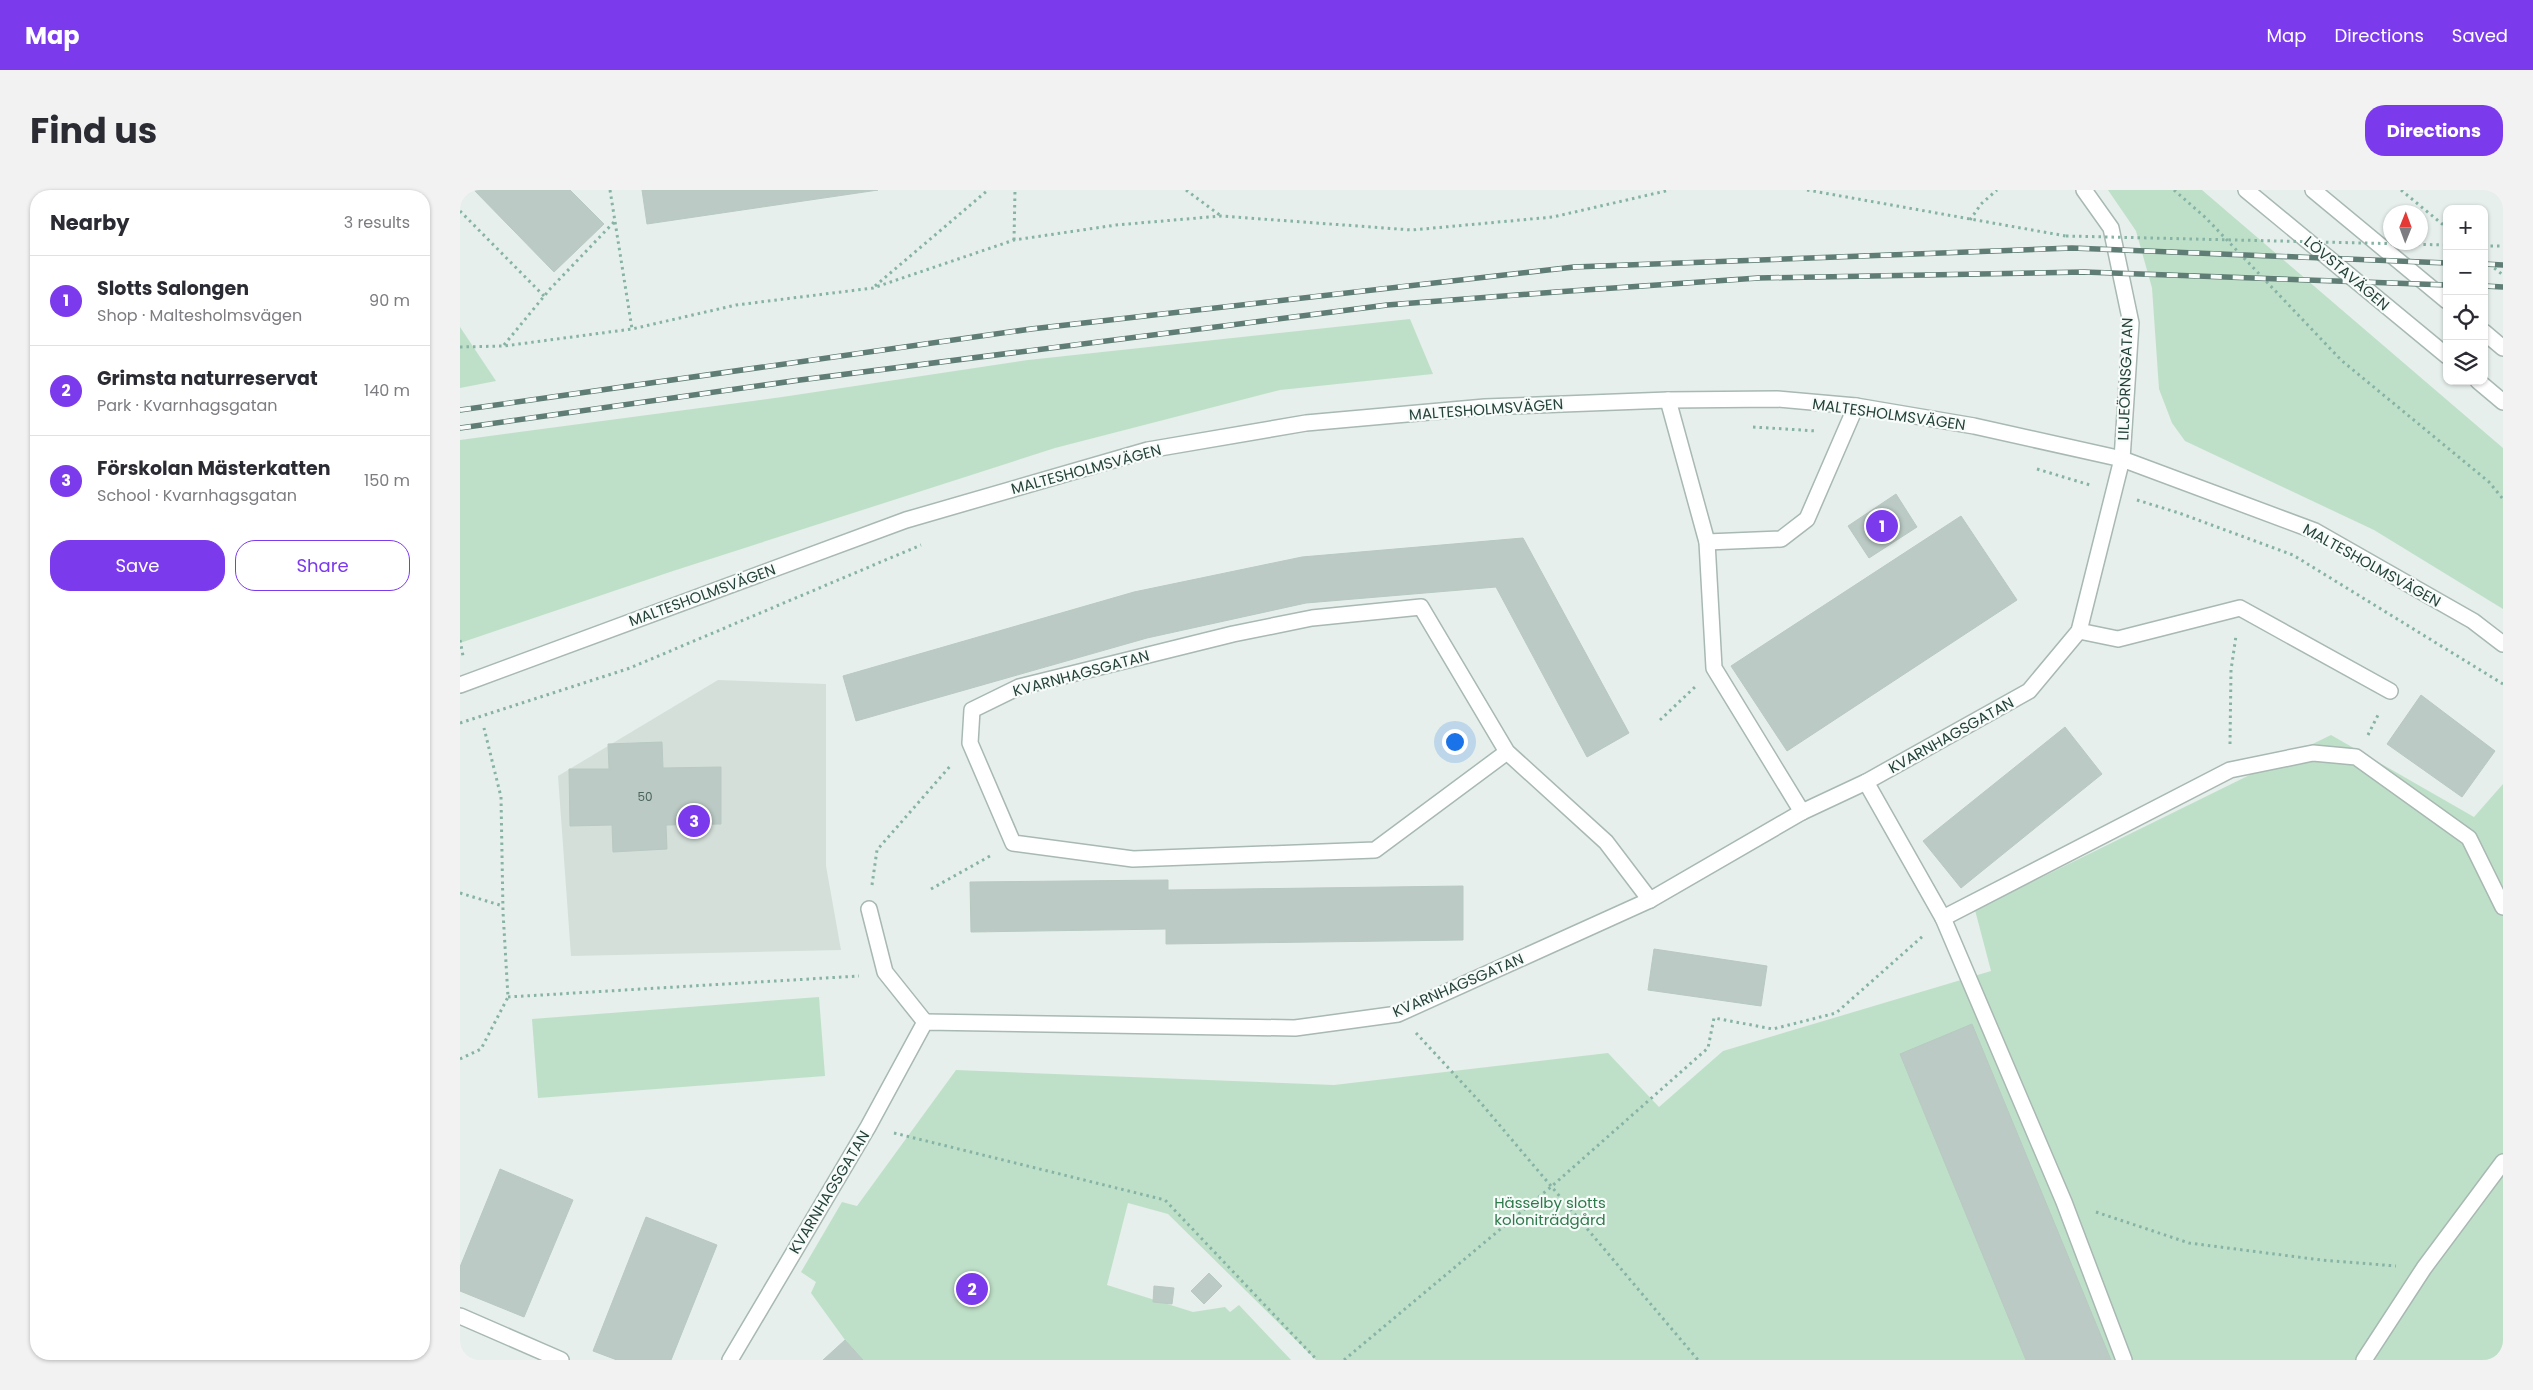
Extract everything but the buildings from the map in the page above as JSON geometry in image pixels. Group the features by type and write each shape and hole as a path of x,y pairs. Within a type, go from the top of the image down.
{"street":[{"name":"LILJEÖRNSGATAN","path":"2084,190 2111,228 2130,323 2122,459"},
{"name":"LÖVSTAVÄGEN","path":"2246,190 2443,353"},
{"path":"2313,190 2443,298"},
{"path":"2488,335 2503,348"},
{"path":"2483,385 2503,402"},
{"name":"MALTESHOLMSVÄGEN","path":"460,685 906,520 1148,450 1306,423 1485,407 1668,400 1777,399 1856,406 1974,426 2122,459 2315,531 2473,621 2503,644"},
{"path":"1668,400 1707,542 1714,668 1802,812"},
{"path":"1707,542 1781,539 1807,519 1856,406"},
{"name":"KVARNHAGSGATAN","path":"730,1360 868,1126 925,1022 1295,1028 1398,1014 1650,900 1802,812 1866,782 2029,691 2079,631 2122,459"},
{"name":"KVARNHAGSGATAN","path":"1013,843 970,743 972,710 1019,687 1233,634 1312,618 1421,607 1507,752 1606,842 1650,900"},
{"path":"2079,631 2118,639 2240,608 2390,691"},
{"path":"1013,843 1133,859 1375,850 1507,752"},
{"path":"1943,918 2230,770 2313,753 2356,757 2470,838 2503,907"},
{"path":"1866,782 1943,918 2064,1202 2124,1360"},
{"path":"869,908 885,972 925,1022"},
{"path":"2364,1360 2424,1268 2503,1162"},
{"path":"460,1316 561,1360"}],"path":[{"path":"610,190 632,329"},
{"path":"873,288 988,190"},
{"path":"1014,240 1016,190"},
{"path":"1186,190 1221,216"},
{"path":"460,347 504,346 632,329 736,305 873,288 1014,240 1116,225 1221,216 1412,230 1553,217 1670,190"},
{"path":"1807,190 2066,236 2443,245"},
{"path":"1970,220 1981,204 1997,190"},
{"path":"2174,190 2206,218 2341,360 2489,482 2503,499"},
{"path":"2401,190 2443,225"},
{"path":"460,211 544,296"},
{"path":"504,346 544,296 615,221"},
{"path":"2488,246 2503,246"},
{"path":"2488,263 2503,276"},
{"path":"1749,427 1844,433"},
{"path":"2029,466 2179,512 2293,555 2503,684"},
{"path":"460,723 630,668 924,544"},
{"path":"2230,770 2231,670 2240,608"},
{"path":"460,640 463,656"},
{"path":"1660,720 1714,668"},
{"path":"2356,757 2390,691"},
{"path":"460,1059 482,1049 508,998 503,906 501,797 484,728"},
{"path":"869,908 877,850 970,743"},
{"path":"931,889 1013,843"},
{"path":"460,894 503,906"},
{"path":"1344,1360 1552,1186 1708,1048 1714,1018 1773,1029 1836,1013 1943,918"},
{"path":"508,998 885,972"},
{"path":"1398,1014 1480,1102 1698,1360"},
{"path":"868,1126 1165,1200 1317,1360"},
{"path":"2064,1202 2189,1243 2321,1260 2424,1268"}],"shaded area":[{"path":"718,680 826,684 826,866 841,950 571,956 558,776"}],"green space":[{"path":"2108,190 2202,190 2503,448 2503,609 2374,530 2185,441 2172,423 2159,389 2152,288 2136,231"},
{"path":"1410,319 1433,374 1280,390 1055,448 673,571 460,643 460,440 782,397 1028,360"},
{"path":"460,327 496,381 460,388"},
{"name":"Hässelby slotts koloniträdgård","path":"2331,735 2474,817 2503,784 2503,1360 1316,1360 1168,1214 1128,1203 1107,1285 1193,1312 1225,1307 1230,1312 1239,1305 1291,1360 863,1360 845,1340 811,1293 816,1282 801,1272 842,1202 857,1206 956,1070 1334,1085 1608,1053 1659,1107 1723,1051 1991,971 1975,910"},
{"path":"819,997 825,1076 538,1098 532,1019"}],"railway":[{"path":"460,410 1031,329 1574,267 2072,248 2443,263"},
{"path":"2488,264 2503,265"},
{"path":"460,428 800,380 1387,305 1556,292 1758,278 2084,272 2443,285"},
{"path":"2488,286 2503,287"}],"place":[{"name":"Slotts Salongen","path":"1882,526"},
{"name":"Förskolan Mästerkatten","path":"694,821"},
{"name":"Grimsta naturreservat","path":"972,1289"}]}
